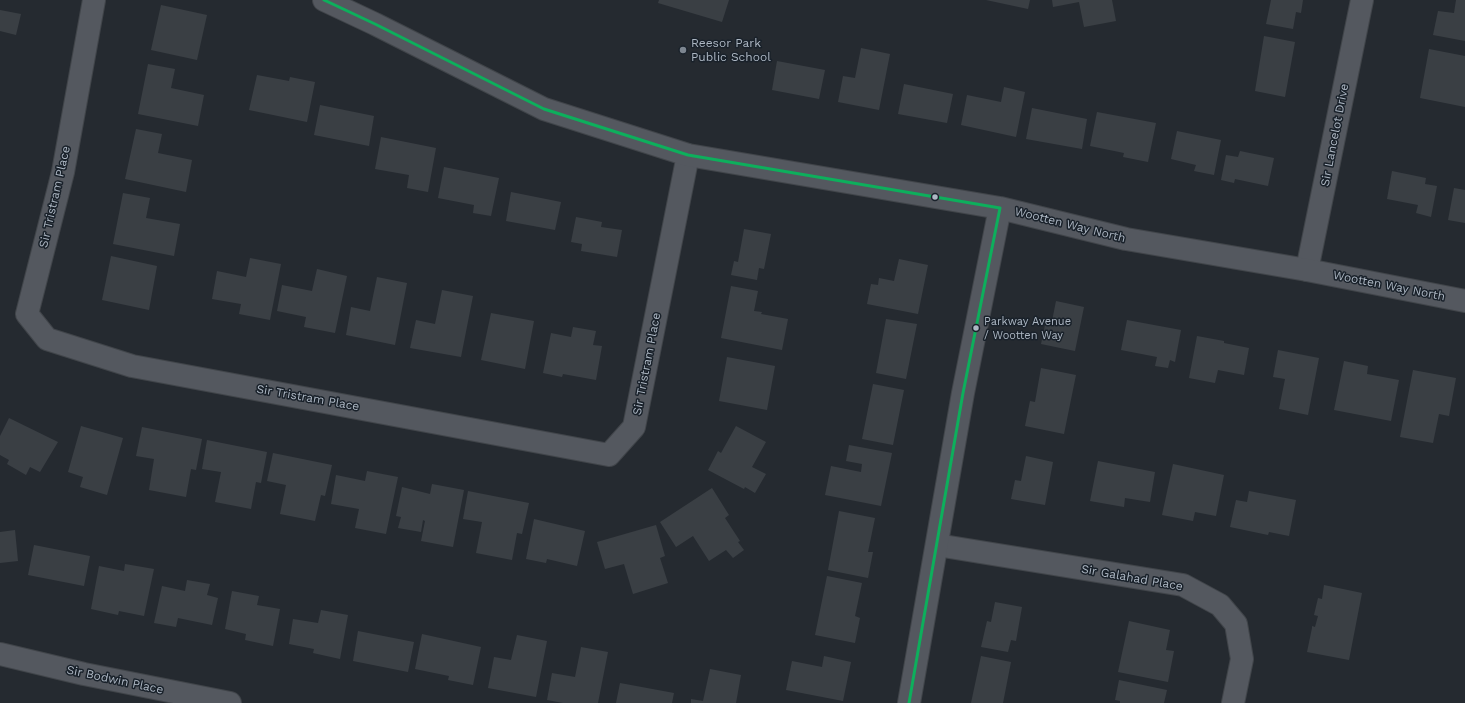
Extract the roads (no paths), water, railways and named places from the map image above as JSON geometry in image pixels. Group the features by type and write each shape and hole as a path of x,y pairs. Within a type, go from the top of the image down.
{"street":[{"name":"Sir Tristram Place","path":"94,0 63,172 27,314 47,339 132,366 609,455 634,427 688,155"},
{"name":"Wootten Way North","path":"324,0 544,109 688,155 1000,208 1126,239 1307,270 1465,301"},
{"name":"Sir Lancelot Drive","path":"1307,270 1362,0"},
{"path":"909,703 963,393 1000,208"},
{"name":"Sir Galahad Place","path":"937,545 1183,585 1220,605 1236,624 1242,659 1233,703"},
{"name":"Sir Bodwin Place","path":"0,654 84,674 230,703"}],"place":[{"name":"Reesor Park Public School","path":"683,50"},
{"name":"Parkway Avenue / Wootten Way","path":"976,328"}]}
